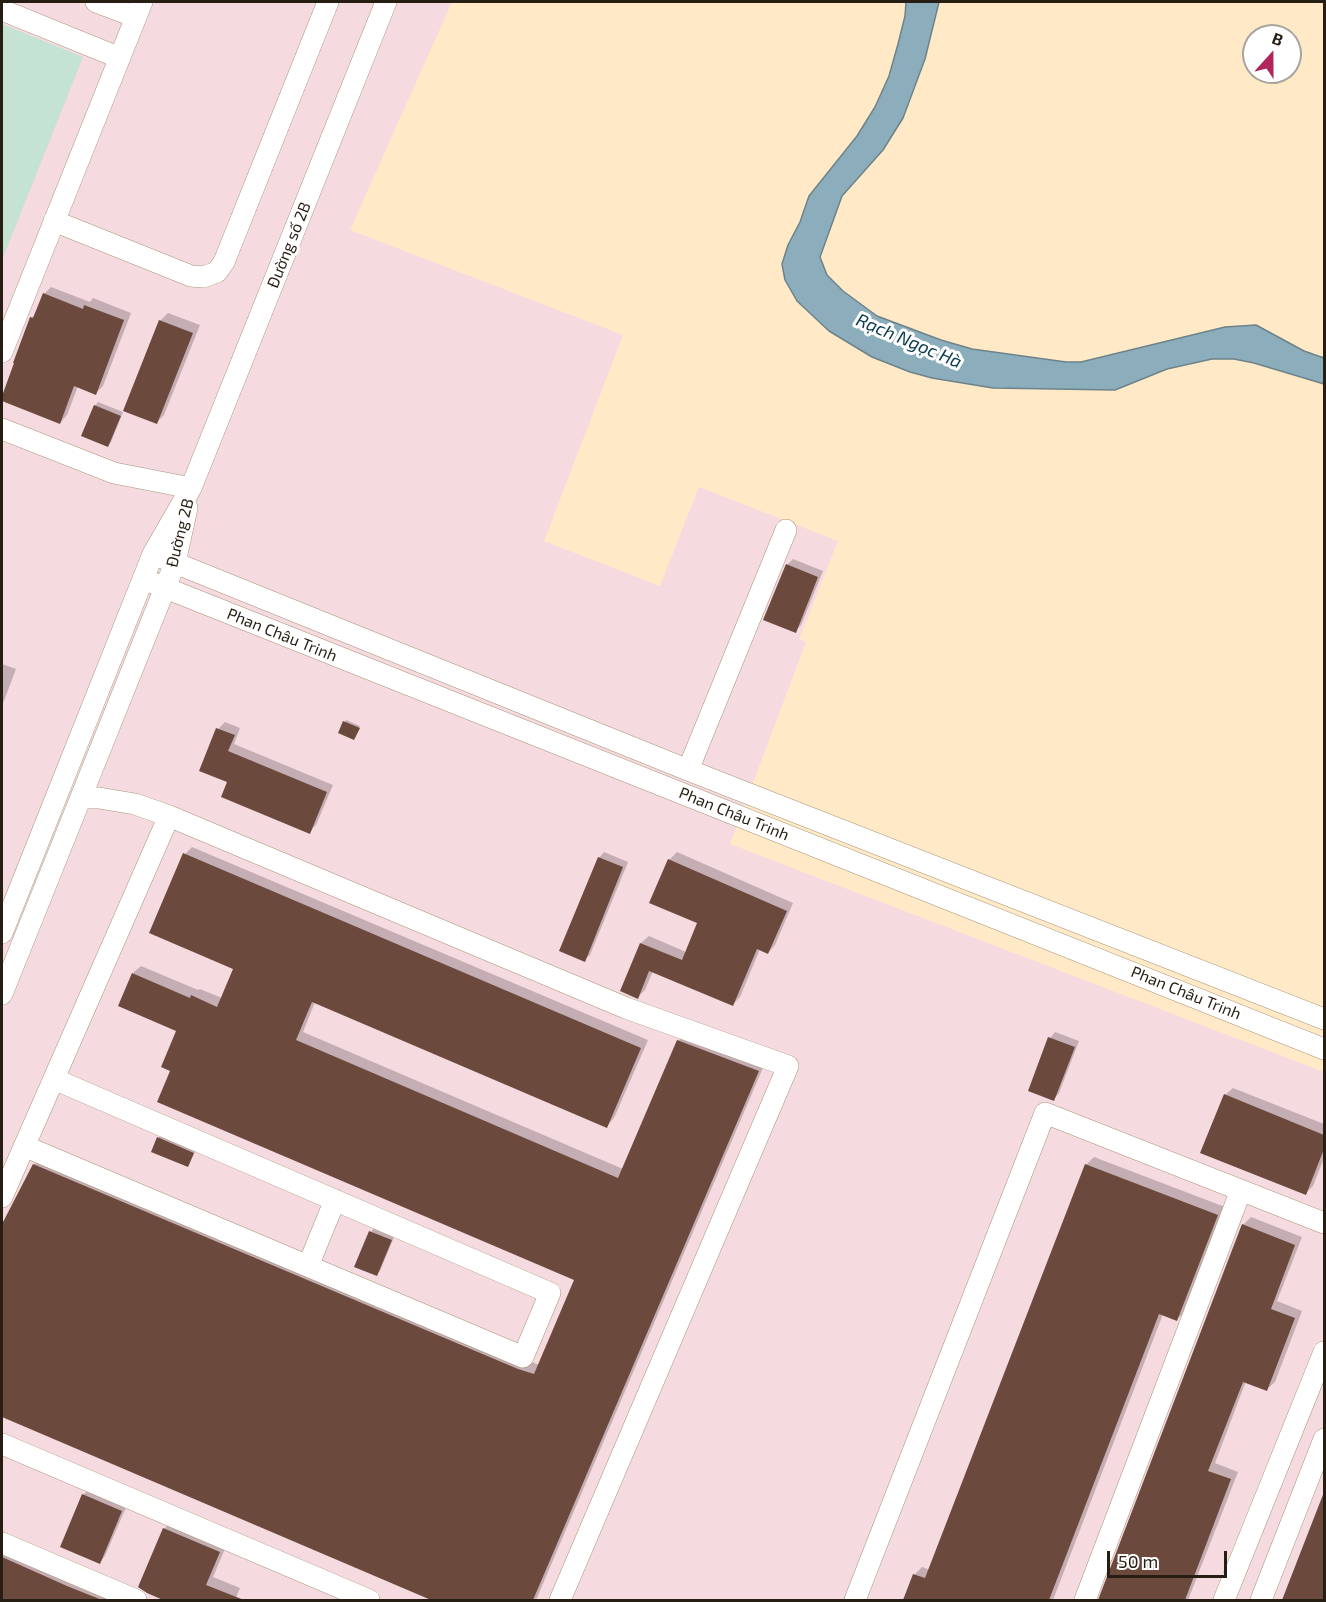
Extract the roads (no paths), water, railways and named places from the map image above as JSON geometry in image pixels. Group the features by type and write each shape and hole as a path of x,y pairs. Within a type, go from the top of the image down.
{"street":[{"path":"2,352 139,9 96,2"},
{"path":"54,221 191,276 202,278 217,272 224,262 328,2"},
{"name":"Đường số 2B","path":"191,488 386,2"},
{"path":"2,10 120,58"},
{"path":"2,429 114,473 191,488"},
{"name":"Đường 2B","path":"2,933 153,554 191,488"},
{"name":"Đường 2B","path":"2,994 165,588 174,563 191,488"},
{"path":"688,770 786,530"},
{"name":"Phan Châu Trinh","path":"153,554 688,770 1324,1019"},
{"name":"Phan Châu Trinh","path":"143,579 1324,1048"},
{"path":"81,798 99,798 135,804 169,816 634,1011 788,1066 560,1600"},
{"path":"2,1197 169,816"},
{"path":"24,1146 523,1357 550,1293 54,1079"},
{"path":"855,1600 1045,1113 1324,1223"},
{"path":"1085,1600 1241,1190"},
{"path":"308,1266 335,1200"},
{"path":"1224,1600 1324,1352"},
{"path":"1261,1600 1324,1438"},
{"path":"2,1444 369,1600"},
{"path":"2,1543 136,1600"}],"water":[{"name":"Rạch Ngọc Hà","path":"906,2 939,2 925,59 903,118 883,150 842,196 820,257 827,275 843,291 877,316 941,340 972,349 1066,362 1081,362 1225,327 1256,325 1304,351 1324,358 1324,384 1254,363 1234,359 1212,359 1167,369 1115,390 993,388 910,372 872,357 829,331 797,301 785,280 782,264 809,196 857,136 875,107 889,76 905,16"}]}
